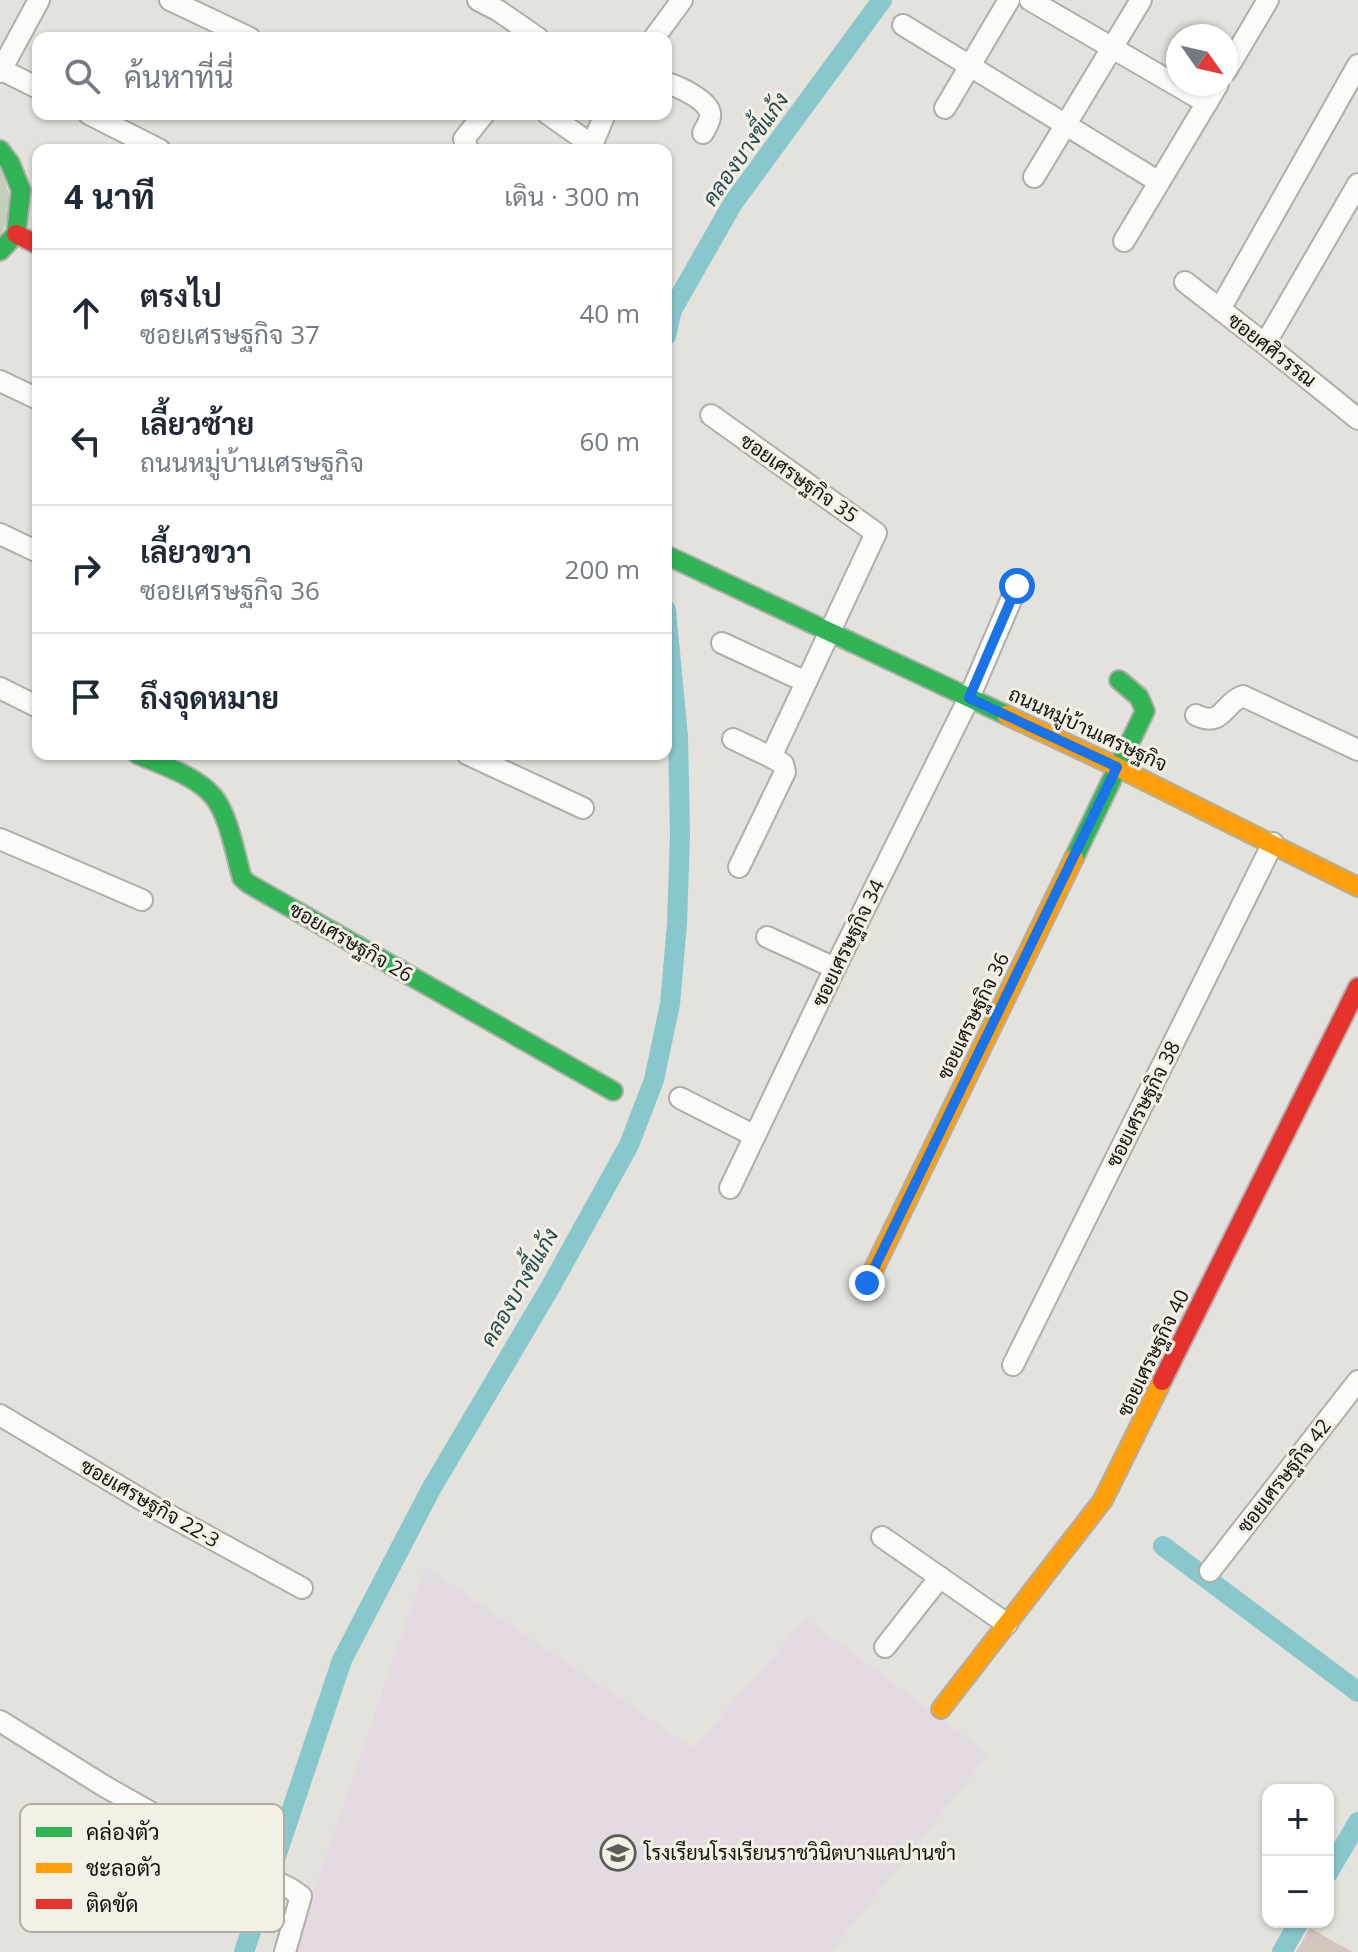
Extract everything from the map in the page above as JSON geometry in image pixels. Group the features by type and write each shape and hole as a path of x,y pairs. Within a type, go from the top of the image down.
{"street":[{"path":"32,85 0,70 39,0"},
{"path":"170,0 237,32"},
{"path":"478,0 529,32"},
{"path":"658,32 682,0"},
{"path":"945,108 1009,0"},
{"path":"1030,0 1207,103"},
{"path":"1034,177 1141,0"},
{"path":"1238,51 1268,0"},
{"path":"903,25 1159,182"},
{"path":"1220,309 1358,65"},
{"path":"672,86 689,93 710,111 703,133"},
{"path":"1124,241 1211,96"},
{"path":"101,120 148,144"},
{"path":"466,144 464,139 479,120"},
{"path":"556,120 586,144"},
{"path":"593,144 603,120"},
{"path":"0,150 10,163 21,190 16,234 0,251"},
{"path":"1265,344 1358,184"},
{"path":"16,234 32,242"},
{"name":"ซอยศศิวรรณ","path":"1185,282 1358,419"},
{"path":"0,381 32,396"},
{"name":"ซอยเศรษฐกิจ 35","path":"711,415 876,533 829,633"},
{"path":"0,534 32,549"},
{"name":"ถนนหมู่บ้านเศรษฐกิจ","path":"672,558 1117,767 1358,887"},
{"name":"ซอยเศรษฐกิจ 34","path":"730,1188 969,698 1017,586"},
{"path":"771,757 829,633"},
{"path":"722,643 806,682"},
{"name":"ซอยเศรษฐกิจ 36","path":"867,1283 1145,711 1142,699 1119,680"},
{"path":"0,688 32,704"},
{"path":"1196,715 1212,719 1220,716 1235,699 1243,696 1358,750"},
{"path":"733,739 783,764 785,772 739,867"},
{"name":"ซอยเศรษฐกิจ 26","path":"149,760 198,784 212,795 220,808 242,878 249,884 613,1091"},
{"path":"480,760 583,808"},
{"path":"0,839 142,900"},
{"name":"ซอยเศรษฐกิจ 38","path":"1013,1365 1273,843"},
{"path":"767,937 835,968"},
{"name":"ซอยเศรษฐกิจ 40","path":"941,1709 1103,1500 1358,987"},
{"path":"680,1098 755,1136"},
{"name":"ซอยเศรษฐกิจ 42","path":"1210,1571 1358,1381"},
{"name":"ซอยเศรษฐกิจ 22-3","path":"0,1415 154,1507 302,1588"},
{"path":"882,1537 1007,1624"},
{"path":"885,1647 940,1577"},
{"path":"0,1721 136,1804"},
{"path":"284,1886 301,1896 285,1952"}],"shaded area":[{"name":"โรงเรียนโรงเรียนราชวินิตบางแคปานขำ","path":"425,1567 693,1748 806,1619 989,1754 831,1952 293,1952"}],"green space":[{"path":"0,160 12,207 0,238"}],"building":[{"path":"1310,1928 1352,1952 1296,1952"}],"waterway":[{"name":"คลองบางขี้แก้ง","path":"672,310 733,203 882,0"},
{"name":"คลองบางขี้แก้ง","path":"284,1833 342,1660 431,1489 551,1286 629,1145 654,1080 670,1004 677,924 680,834 678,737 672,674"},
{"path":"1163,1546 1358,1692"},
{"path":"1334,1863 1358,1822"},
{"path":"1282,1952 1296,1928"},
{"name":"คลองบางขี้แก้ง","path":"244,1952 251,1932"}],"traffic: fast":[{"path":"0,150 10,163 21,190 16,234 0,251"},
{"path":"672,558 1006,715"},
{"path":"1074,858 1145,711 1139,697 1119,680"},
{"path":"151,760 187,776 213,796 227,824 242,878 249,884 613,1091"}],"traffic: slow":[{"path":"1006,715 1358,887"},
{"path":"867,1283 1074,858"},
{"path":"941,1709 1103,1500 1162,1381"}],"traffic: jam":[{"path":"16,234 32,242"},
{"path":"1162,1381 1358,987"}],"place":[{"name":"โรงเรียนโรงเรียนราชวินิตบางแคปานขำ","path":"618,1853"}],"route":[{"path":"867,1283 1117,767 969,698 1017,586"}]}
